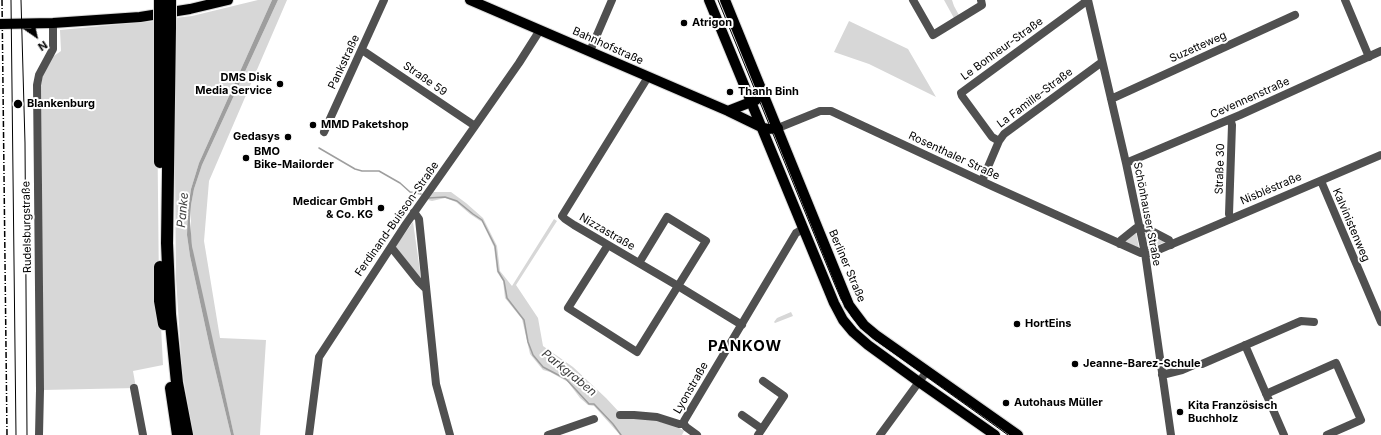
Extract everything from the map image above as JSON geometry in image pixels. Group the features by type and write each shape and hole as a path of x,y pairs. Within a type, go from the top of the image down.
{"highway":[{"path":"160,0 165,27 167,242 170,306 177,383 187,435"},
{"path":"170,0 165,27 160,301 178,435"}],"main road":[{"path":"0,24 53,23 140,17 190,9 228,0"},
{"path":"709,0 803,230 834,303 843,320 856,335 919,382 995,435"},
{"name":"Berliner Straße","path":"725,0 849,305 859,320 870,330 1018,435"},
{"name":"Bahnhofstraße","path":"476,1 728,111 761,127"},
{"path":"718,20 731,15"},
{"path":"728,111 751,102 761,100 769,108"},
{"path":"761,127 768,129 778,128"}],"street":[{"name":"Pankstraße","path":"324,132 384,0"},
{"path":"590,51 612,0"},
{"path":"913,0 933,35 982,5 981,0"},
{"path":"1345,0 1368,57"},
{"name":"Schönhauser Straße","path":"1088,1 1126,163 1145,253 1171,435"},
{"name":"Le Bonheur-Straße","path":"999,141 992,137 961,93 1088,1"},
{"name":"Suzetteweg","path":"1110,99 1295,15"},
{"name":"Rudelsburgstraße","path":"39,435 40,390 37,85 39,75 53,49 53,23"},
{"name":"Ferdinand-Buisson-Straße","path":"309,435 319,356 414,212 519,63 540,30"},
{"name":"Straße 59","path":"362,50 475,126"},
{"name":"Cevennenstraße","path":"1126,163 1230,119 1381,51"},
{"name":"La Famille-Straße","path":"982,181 999,141 1004,134 1102,62"},
{"name":"Nizzastraße","path":"648,77 562,214 566,220 742,325"},
{"name":"Rosenthaler Straße","path":"778,128 820,111 831,111 1120,244 1141,253 1145,253"},
{"name":"Straße 30","path":"1230,119 1232,125 1229,214 1231,218"},
{"name":"Nisbléstraße","path":"1145,253 1151,253 1171,245 1381,155"},
{"name":"Kalvinistenweg","path":"1321,180 1381,322"},
{"path":"414,212 419,219 436,384 450,435"},
{"path":"608,245 568,308 637,352 706,241 667,217 639,263"},
{"path":"1120,244 1122,240 1136,228 1146,228 1169,240 1171,245"},
{"name":"Lyonstraße","path":"620,415 634,414 657,417 684,424 684,421 796,233 803,230"},
{"path":"391,247 426,289"},
{"path":"1162,375 1182,370 1196,364 1202,364 1245,344 1301,321 1314,322"},
{"path":"1245,344 1284,435"},
{"path":"1266,394 1336,364 1360,420 1326,435"},
{"path":"880,435 927,371"},
{"path":"742,415 760,432 784,396 763,381"},
{"path":"134,388 143,435"},
{"path":"548,435 594,419"},
{"path":"684,424 686,428 697,435"}],"shaded area":[{"path":"258,0 272,0 199,163 191,189 188,209 187,235 190,256 231,435 193,435 182,370 176,279 175,18 192,16"},
{"path":"272,0 278,0 202,165 194,189 191,205 190,221 192,246 234,435 231,435 190,256 187,235 188,209 191,189 199,163"},
{"path":"278,0 287,0 209,181 204,241 220,338 266,340 260,435 234,435 193,255 191,236 191,205 194,189 202,165"},
{"path":"944,0 952,0 960,17 955,20"},
{"path":"154,21 157,102 159,289 163,365 133,371 136,388 43,390 41,84 44,71 51,58 61,51 60,30"},
{"path":"849,21 908,49 936,97 869,64 834,52"},
{"path":"433,192 451,192 483,218 497,246 500,271 512,286 554,219 557,221 516,285 538,318 543,346 573,367 620,413 675,425 684,431 682,435 620,435 594,406 588,405 580,398 568,382 550,372 543,370 530,354 522,319 505,298 503,281 497,272 494,247 482,222 456,202 445,198 432,201 428,200"},
{"path":"413,222 421,278 395,247"},
{"path":"1136,232 1139,248 1125,242"},
{"path":"1146,232 1165,241 1165,242 1149,249"},
{"path":"791,312 793,316 775,323 774,322 777,318"}],"waterway":[{"name":"Parkgraben","path":"319,148 355,169 362,171 379,171 400,183 410,192 421,194"},
{"name":"Parkgraben","path":"428,198 445,197 457,201 482,220 495,246 498,271 504,281 507,298 524,320 528,342 533,355 543,367 566,379 589,404 594,404 621,435"}],"tram line":[{"path":"11,0 16,435"},
{"path":"21,0 25,143 27,435"},
{"path":"718,0 835,285 841,299 852,317 860,327 874,339 1008,435"}],"railway":[{"path":"2,0 7,435"}],"place":[{"name":"Atrigon","path":"684,23"},
{"name":"DMS Disk Media Service","path":"280,84"},
{"name":"Thanh Binh","path":"730,92"},
{"name":"Blankenburg","path":"18,104"},
{"name":"MMD Paketshop","path":"313,125"},
{"name":"Gedasys","path":"288,137"},
{"name":"BMO Bike-Mailorder","path":"246,158"},
{"name":"Medicar GmbH & Co. KG","path":"381,208"},
{"name":"HortEins","path":"1017,324"},
{"name":"Jeanne-Barez-Schule","path":"1075,364"},
{"name":"Autohaus Müller","path":"1006,403"},
{"name":"Kita Französisch Buchholz","path":"1180,412"}],"district":[{"name":"PANKOW","path":"745,346"}],"water label":[{"name":"Panke","path":"183,210"}]}
